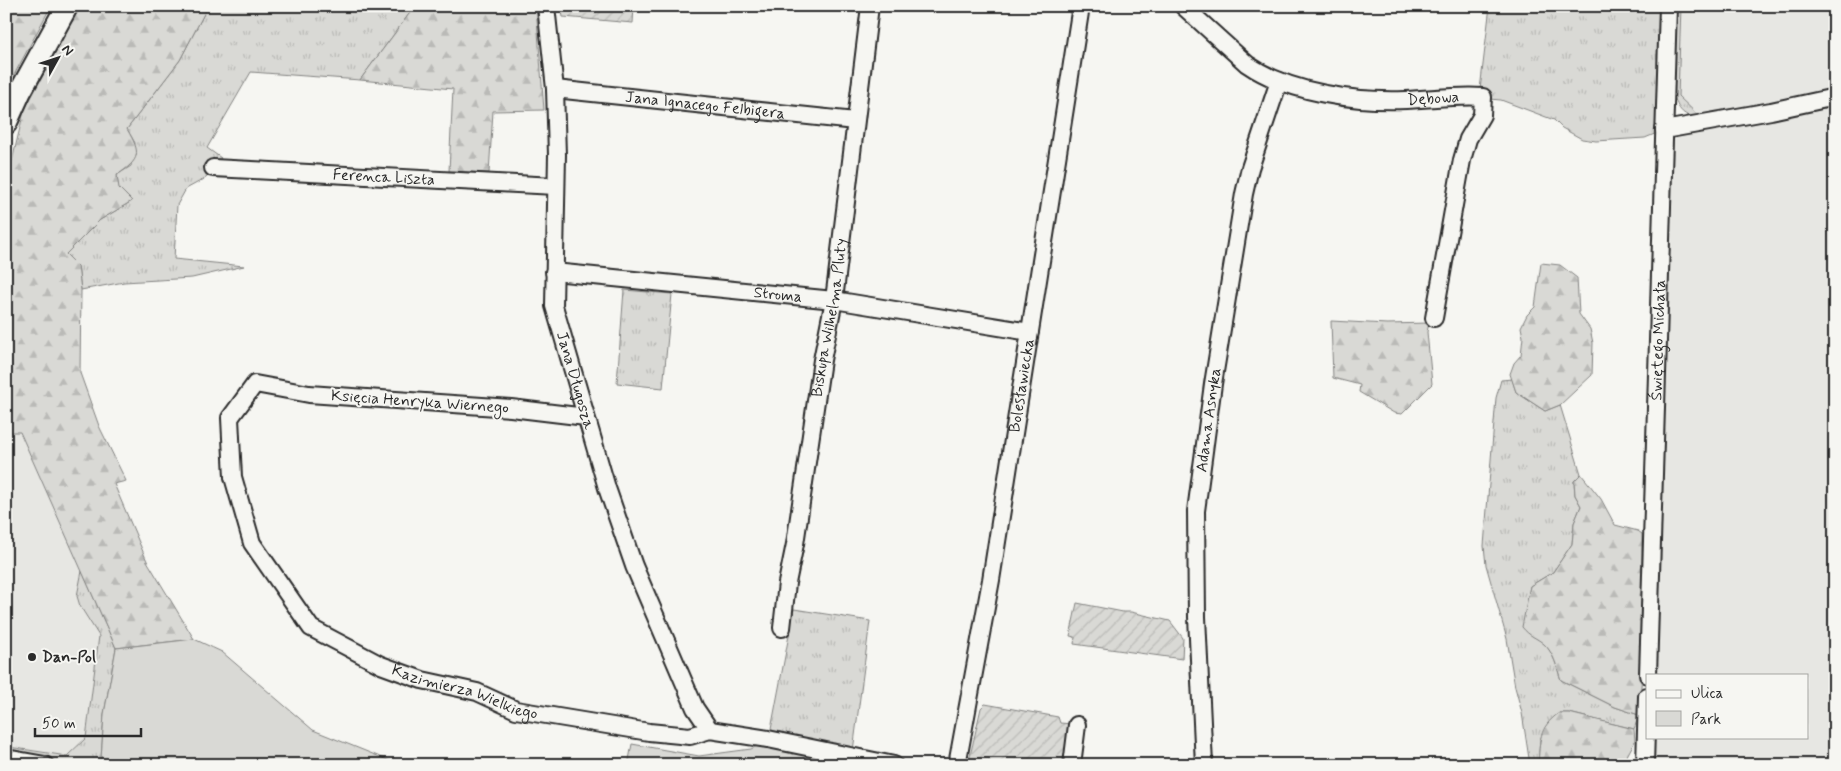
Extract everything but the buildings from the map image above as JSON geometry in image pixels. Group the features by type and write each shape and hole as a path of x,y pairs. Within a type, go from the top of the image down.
{"street":[{"path":"6,123 20,92 67,6"},
{"name":"Jana Długosza","path":"546,6 555,90 557,147 554,306 607,488 634,566 695,708 710,730"},
{"name":"Biskupa Wilhelma Pluty","path":"782,628 801,490 822,360 834,300 870,6"},
{"name":"Bolesławiecka","path":"957,765 991,580 1081,6"},
{"name":"Dębowa","path":"1184,6 1247,64 1279,81 1303,88 1369,100 1483,97 1482,114 1468,139 1462,160 1434,318"},
{"name":"Świętego Michała","path":"1648,674 1668,6"},
{"name":"Adama Asnyka","path":"1204,765 1196,617 1195,534 1198,498 1212,384 1244,194 1250,168 1279,81"},
{"name":"Jana Ignacego Felbigera","path":"555,90 855,121"},
{"path":"1664,130 1771,111 1835,97"},
{"name":"Ferenca Liszta","path":"213,168 556,186"},
{"name":"Stroma","path":"554,272 834,300 1030,332"},
{"name":"Księcia Henryka Wiernego","path":"255,384 309,394 511,408 586,417"},
{"name":"Kazimierza Wielkiego","path":"255,384 230,418 233,477 252,543 311,628 382,665 422,680 477,692 516,710 657,733 690,736 710,730 768,739 894,765"},
{"path":"1072,765 1077,725"},
{"path":"1645,765 1646,730"},
{"path":"6,758 45,765"}],"shaded area":[{"path":"1681,6 1835,6 1835,765 1645,765 1647,738 1808,738 1808,674 1648,674 1664,130 1699,116 1678,96"},
{"path":"6,432 20,432 82,571 77,596 80,606 99,636 86,738 67,756 6,746"}],"green space":[{"path":"6,6 51,6 6,90"},
{"path":"80,6 208,6 180,60 127,129 135,144 136,155 131,164 117,175 119,188 132,201 100,220 66,254 78,266 81,290 80,373 99,426 126,481 114,484 147,561 194,639 116,648 20,432 6,432 6,186 24,111"},
{"path":"208,6 415,6 360,80 251,72 207,148 221,158 206,178 186,189 177,205 174,259 244,266 192,278 124,282 81,290 78,266 65,254 100,220 132,201 118,188 117,175 131,166 135,143 127,129 180,60"},
{"path":"415,6 536,6 544,110 493,111 489,173 449,171 453,89 360,80"},
{"path":"561,6 571,6 571,10 596,13 597,6 634,6 633,23 563,17"},
{"path":"1490,6 1661,6 1657,133 1645,138 1596,141 1582,139 1562,128 1554,120 1501,100 1479,98"},
{"path":"1676,6 1681,6 1678,96 1699,116 1694,117 1682,112 1677,105 1674,95"},
{"path":"1541,263 1560,265 1577,278 1579,314 1590,329 1593,343 1592,375 1560,405 1545,411 1516,392 1510,374 1514,363 1521,355 1523,337 1521,327 1527,315 1535,307"},
{"path":"624,290 672,294 663,388 617,383"},
{"path":"1331,321 1387,324 1429,323 1427,332 1432,384 1402,414 1394,413 1359,392 1360,385 1333,378"},
{"path":"1512,379 1516,392 1545,411 1560,405 1581,474 1574,481 1575,495 1581,506 1574,523 1572,544 1553,572 1530,586 1523,627 1550,652 1561,680 1615,707 1639,715 1634,729 1569,713 1559,713 1540,739 1538,765 1530,765 1507,639 1486,565 1484,546 1496,398 1501,380"},
{"path":"1581,474 1601,499 1615,525 1638,531 1642,534 1642,672 1639,715 1615,707 1561,680 1550,652 1522,627 1530,586 1553,572 1572,544 1574,523 1581,506 1575,495 1574,481"},
{"path":"82,571 116,648 104,714 101,759 103,765 72,765 6,754 6,730 11,730 9,747 67,756 86,738 99,636 80,606 77,596"},
{"path":"1077,603 1170,621 1183,638 1182,659 1074,644 1075,637 1070,636"},
{"path":"794,609 870,621 853,751 769,740"},
{"path":"194,639 222,652 313,730 400,765 103,765 101,759 104,714 116,648"},
{"path":"985,704 1058,717 1060,723 1072,724 1067,765 968,765 981,708"},
{"path":"1559,713 1569,713 1634,729 1635,741 1622,765 1538,765 1541,736 1547,724"},
{"path":"769,740 852,755 848,765 628,765 632,744 699,756 751,749"}],"place":[{"name":"Dan-Pol","path":"32,657"}]}
